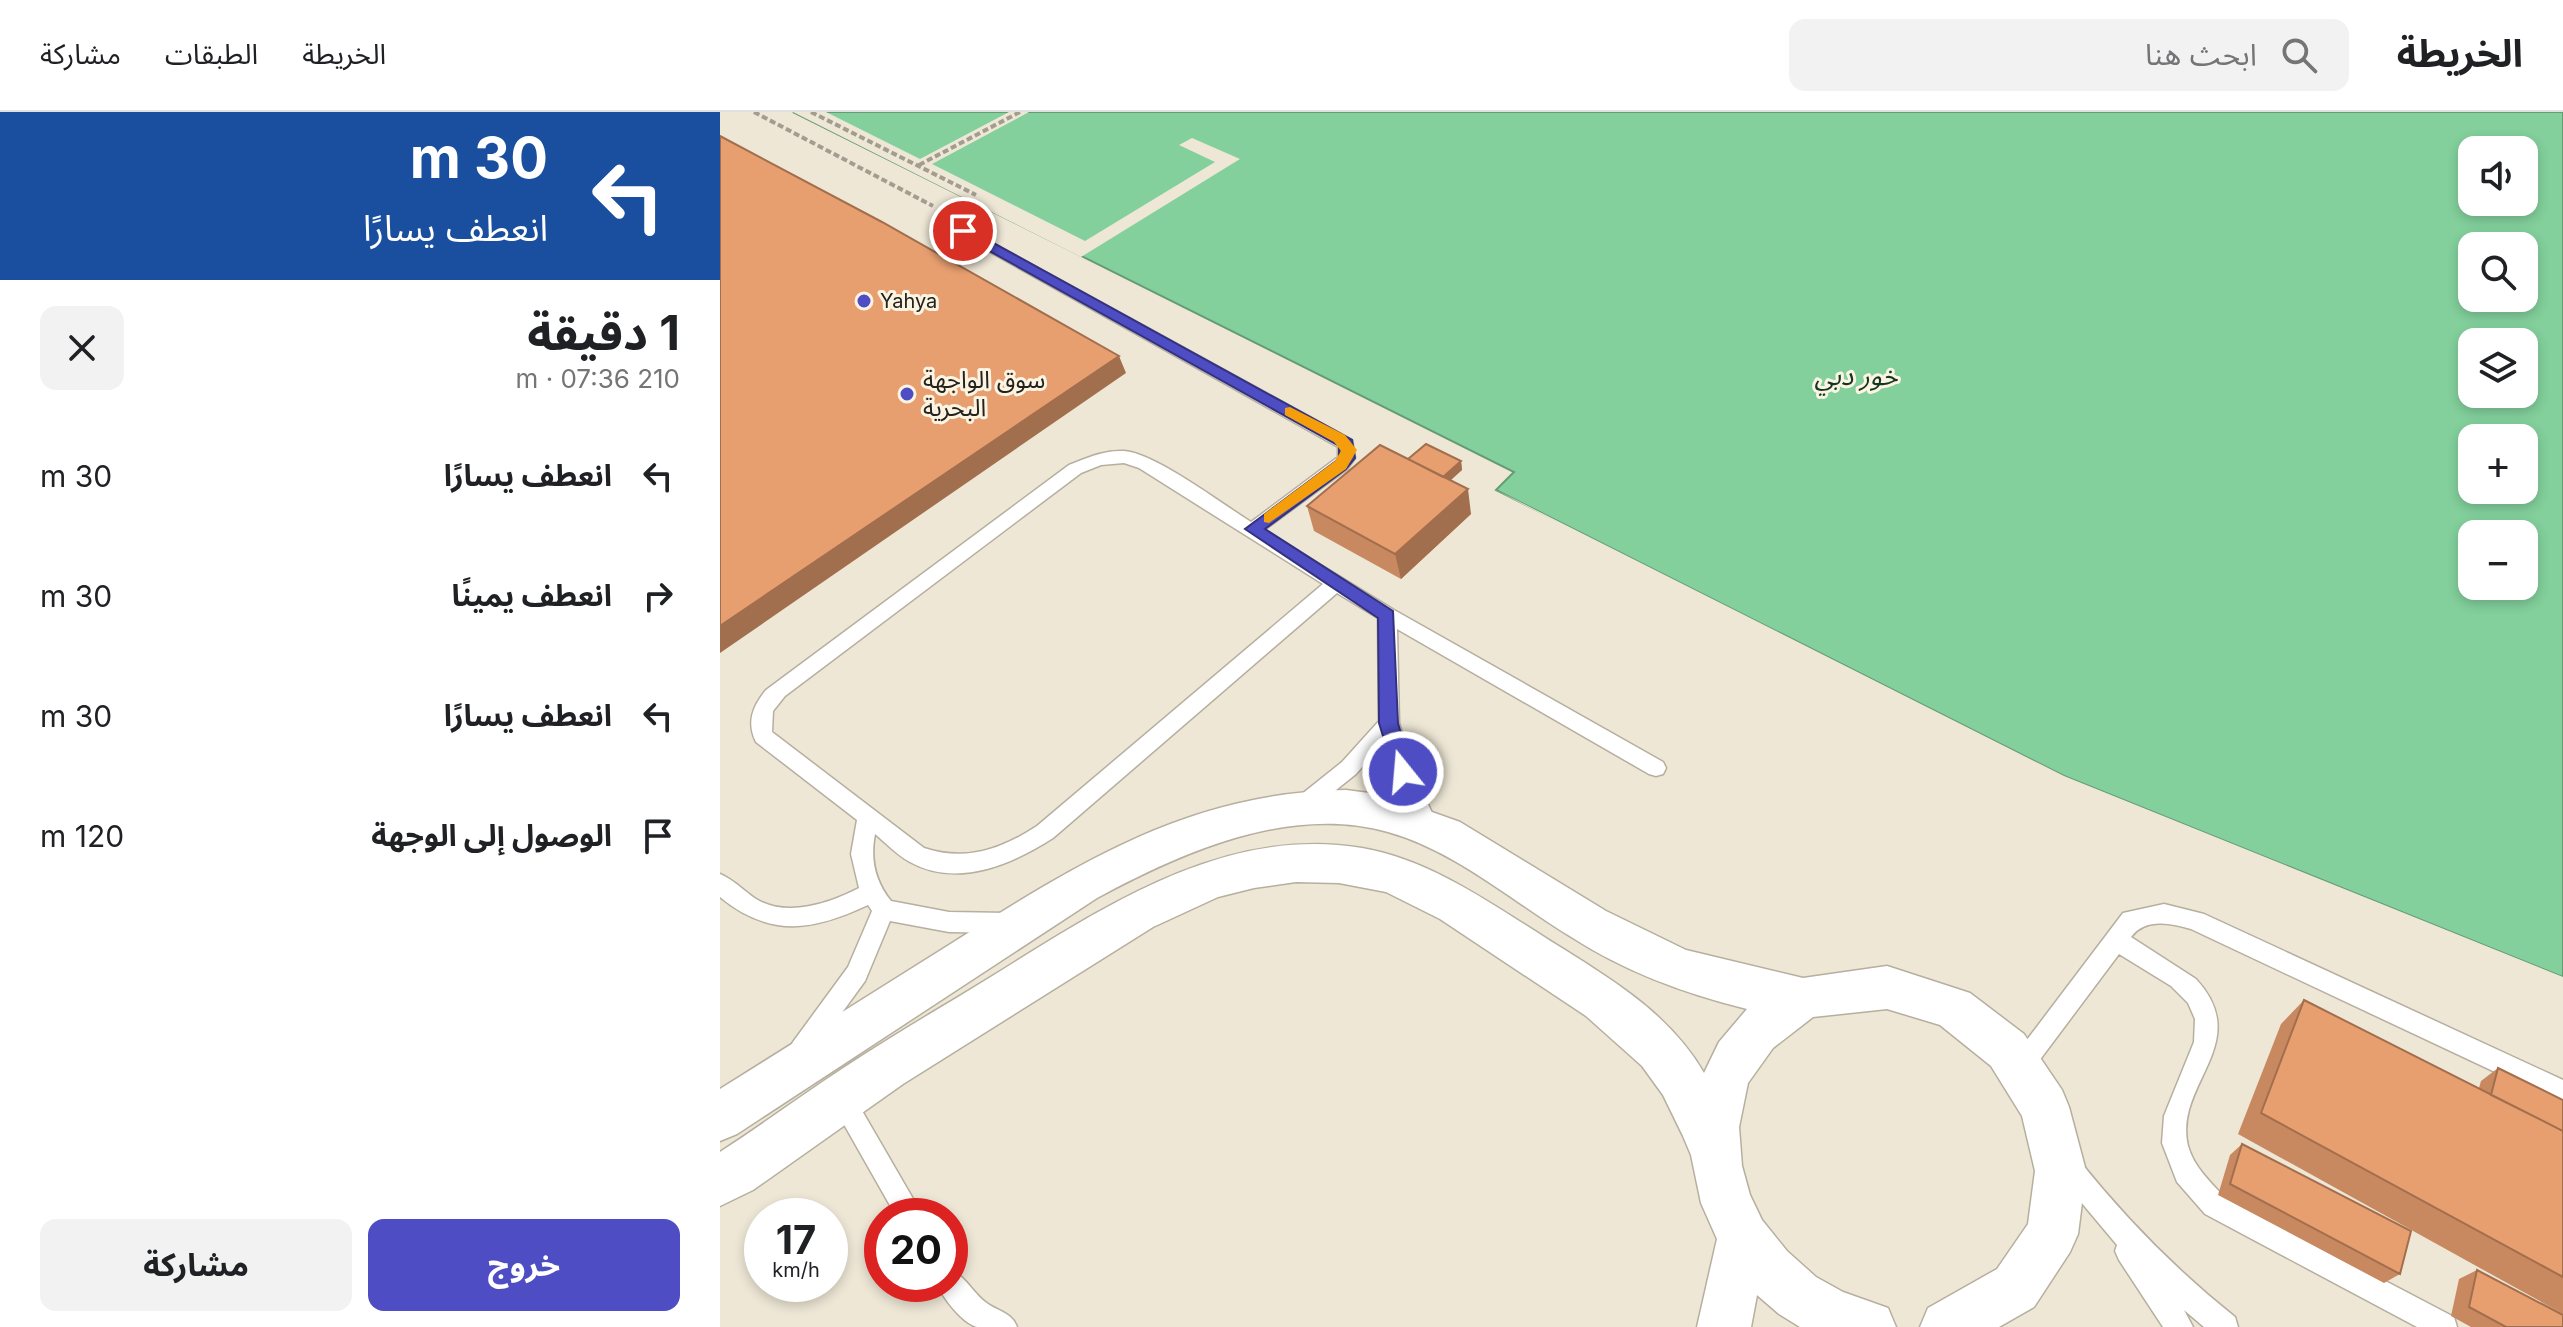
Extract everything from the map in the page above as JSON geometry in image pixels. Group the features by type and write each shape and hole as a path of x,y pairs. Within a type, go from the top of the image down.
{"street":[{"path":"720,1117 1082,884 1134,855 1187,834 1241,820 1296,811 1342,808 1385,813 1428,828 1616,940 1659,961 1711,981 1802,999"},
{"path":"720,1181 841,1098 1105,930 1161,899 1221,875 1281,864 1340,864 1397,875 1449,899 1612,1007 1672,1066 1714,1150"},
{"path":"1869,1327 1824,1312 1793,1293 1765,1268 1743,1239 1723,1196 1714,1150 1715,1117 1722,1086 1736,1058 1754,1034 1776,1014 1802,999 1852,986 1905,990 1932,998 1981,1025 2022,1065 2047,1108 2060,1156 2062,1182 2053,1230 2037,1264 2014,1292 1994,1308 1947,1327"},
{"path":"1724,1327 1743,1239"}],"lane":[{"path":"963,231 1346,444 1347,458 1341,465 1253,529"},
{"path":"1336,583 1025,846 980,863 956,865 917,855 763,736 759,726 767,702 1075,469 1099,459 1125,457 1145,464 1253,529 1387,615 1656,768"},
{"path":"1387,615 1389,723 1403,772 1428,828"},
{"path":"1296,811 1349,768 1389,723"},
{"path":"783,1074 857,974 877,902 863,875 860,856 868,817"},
{"path":"720,884 753,909 789,917 877,902 949,922 1024,923"},
{"path":"2022,1065 2131,920 2151,913 2173,913 2563,1092"},
{"path":"2116,940 2185,984 2206,1014 2209,1030 2205,1045 2173,1128 2178,1161 2199,1192 2214,1205 2444,1327"},
{"path":"841,1098 899,1198"},
{"path":"2060,1156 2118,1229 2169,1280 2225,1327"},
{"path":"2118,1229 2154,1294 2180,1327"},
{"path":"967,1302 976,1312 1004,1327"}],"path":[{"path":"754,112 933,206"},
{"path":"811,112 976,195"},
{"path":"918,165 1020,112"}],"water":[{"name":"خور دبي","path":"793,112 2563,112 2563,977 2064,776 1496,490 1514,472"}],"pier":[{"path":"793,112 826,112 920,159 1009,112 1029,112 932,164 1085,241 1215,162 1179,145 1192,138 1240,159 1081,257"},
{"path":"1496,490 2064,776 2563,977 2563,981 2062,780 1669,582"}],"building":[{"name":"سوق الواجهة البحرية","path":"720,136 882,222 1119,356 720,626"},
{"path":"1426,444 1461,461 1443,477 1408,459"},
{"path":"1380,445 1468,489 1395,554 1307,506"},
{"path":"2304,1000 2563,1131 2563,1277 2261,1113"},
{"path":"2498,1068 2563,1100 2563,1131 2491,1095"},
{"path":"2242,1144 2411,1231 2400,1274 2230,1184"},
{"path":"2477,1270 2563,1315 2563,1327 2506,1327 2469,1307"}],"slow traffic":[{"path":"1269,518 1341,465 1349,450 1339,439 1290,412"}],"place":[{"name":"Yahya","path":"864,301"},
{"name":"سوق الواجهة البحرية","path":"907,394"}],"route":[{"path":"963,231 1346,444 1349,450 1341,465 1253,529 1387,615 1389,723 1403,772"}]}
